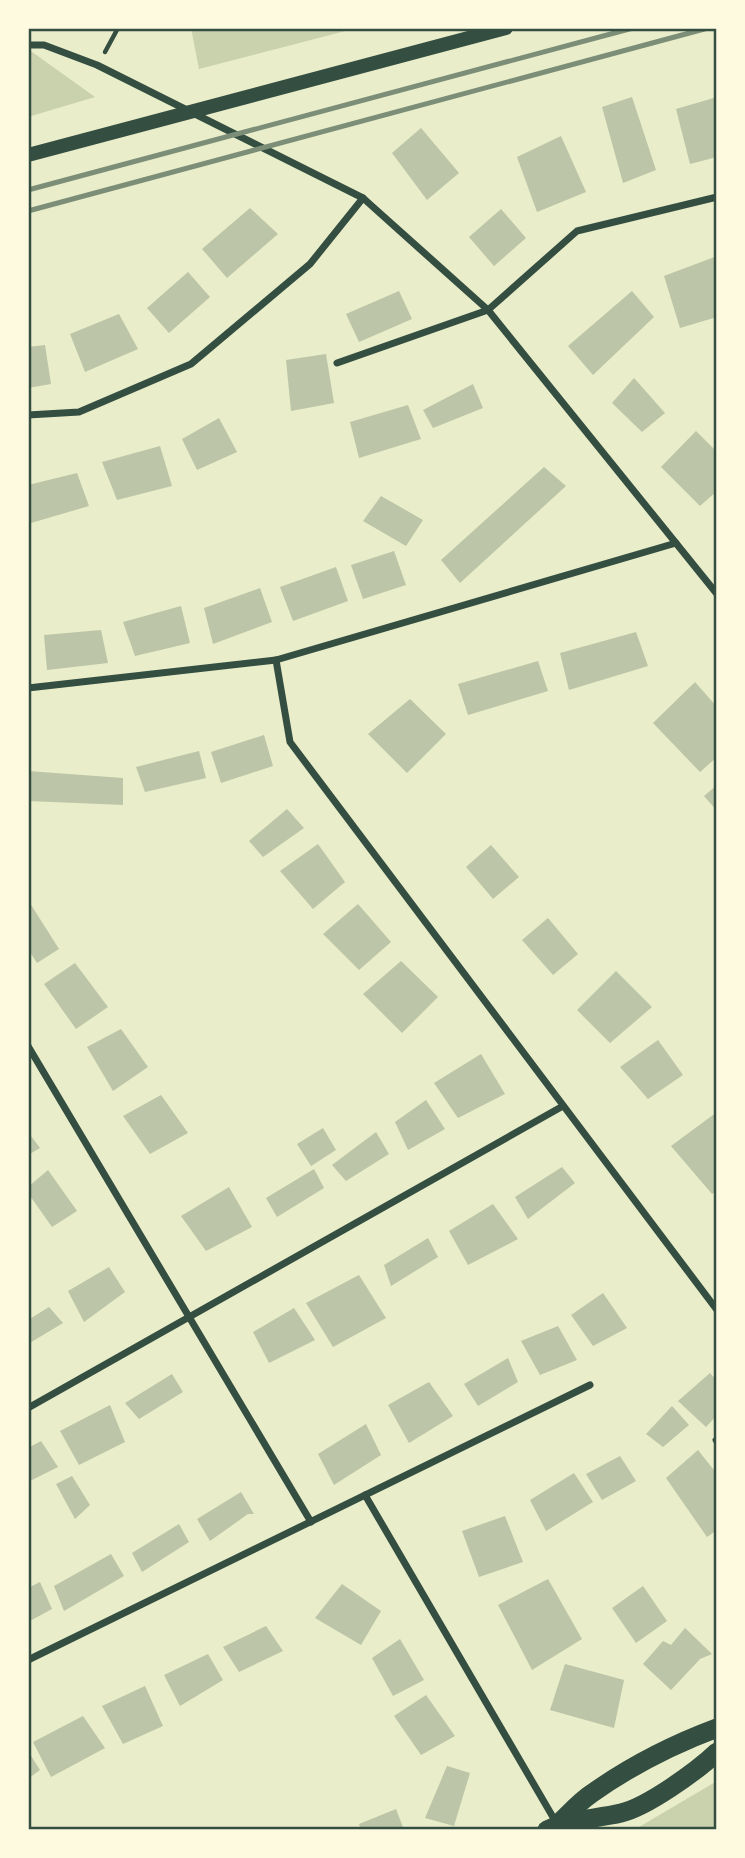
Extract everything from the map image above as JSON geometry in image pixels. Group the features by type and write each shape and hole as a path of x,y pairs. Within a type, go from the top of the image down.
{"highway":[{"path":"552,1827 589,1795 617,1778 688,1739 717,1728"},
{"path":"552,1827 624,1812 675,1785 717,1752"}],"main road":[{"path":"28,155 506,28"}],"street":[{"path":"28,45 44,45 97,65 363,198 488,310 717,594"},
{"path":"337,363 488,310 577,231 717,197"},
{"path":"28,415 79,412 191,364 310,264 363,198"},
{"path":"28,688 276,660 676,543"},
{"path":"276,660 290,743 717,1310"},
{"path":"28,1046 311,1522"},
{"path":"28,1408 563,1106"},
{"path":"28,1660 590,1385"},
{"path":"365,1495 552,1827"}],"path":[{"path":"97,65 118,28"}],"green space":[{"path":"191,28 357,28 199,69"},
{"path":"28,49 95,97 28,117"},
{"path":"717,1781 717,1830 634,1830"}],"building":[{"path":"632,97 656,170 623,183 602,107"},
{"path":"717,97 717,157 690,164 676,109"},
{"path":"421,128 459,173 427,200 392,153"},
{"path":"561,136 586,192 537,212 517,157"},
{"path":"250,208 278,234 227,278 202,249"},
{"path":"501,209 526,238 494,266 469,237"},
{"path":"717,256 717,317 680,328 664,276"},
{"path":"188,272 210,297 169,333 147,308"},
{"path":"399,291 412,319 359,342 346,314"},
{"path":"632,291 654,317 593,375 568,346"},
{"path":"119,314 138,349 85,372 70,334"},
{"path":"45,345 51,384 28,388 28,347"},
{"path":"326,354 334,403 291,411 286,360"},
{"path":"634,378 665,413 642,432 612,403"},
{"path":"473,384 483,408 433,428 423,410"},
{"path":"408,405 421,439 359,458 350,422"},
{"path":"219,418 237,452 197,470 182,439"},
{"path":"696,431 717,452 717,491 700,506 661,467"},
{"path":"160,446 172,486 117,500 102,462"},
{"path":"544,467 566,486 460,583 441,560"},
{"path":"77,473 89,506 31,523 28,485"},
{"path":"381,496 423,520 406,546 363,521"},
{"path":"394,551 406,585 363,599 351,565"},
{"path":"336,567 348,601 293,621 280,587"},
{"path":"260,588 272,622 213,644 204,608"},
{"path":"181,606 190,643 135,656 123,622"},
{"path":"101,630 108,663 47,670 44,635"},
{"path":"636,632 648,666 569,690 560,653"},
{"path":"538,661 548,691 468,715 458,684"},
{"path":"695,682 717,707 717,757 700,772 653,723"},
{"path":"410,699 446,734 407,773 368,734"},
{"path":"264,735 273,766 221,783 211,752"},
{"path":"199,751 206,778 145,792 136,767"},
{"path":"28,771 123,778 123,805 28,801"},
{"path":"717,785 717,811 704,796"},
{"path":"287,809 304,828 263,857 249,841"},
{"path":"318,844 345,882 313,909 280,871"},
{"path":"491,845 519,877 493,899 466,867"},
{"path":"28,900 59,949 37,963 28,949"},
{"path":"358,904 391,942 359,970 323,934"},
{"path":"548,918 578,954 553,975 522,940"},
{"path":"401,961 438,997 402,1033 363,994"},
{"path":"75,963 108,1007 76,1029 44,984"},
{"path":"616,971 652,1007 610,1043 577,1010"},
{"path":"121,1029 148,1067 113,1091 87,1047"},
{"path":"658,1040 683,1075 648,1099 620,1067"},
{"path":"481,1054 505,1094 458,1118 434,1083"},
{"path":"161,1095 188,1133 150,1154 123,1116"},
{"path":"426,1100 445,1129 408,1150 395,1122"},
{"path":"717,1112 717,1191 712,1194 671,1146"},
{"path":"323,1128 336,1150 311,1166 297,1144"},
{"path":"28,1132 40,1148 28,1155"},
{"path":"376,1132 389,1154 346,1181 332,1165"},
{"path":"562,1167 575,1183 528,1219 515,1197"},
{"path":"314,1169 324,1188 277,1217 266,1198"},
{"path":"48,1170 77,1211 52,1227 28,1193 28,1187"},
{"path":"229,1187 252,1227 206,1251 181,1216"},
{"path":"493,1204 518,1239 468,1265 449,1231"},
{"path":"428,1238 438,1257 391,1286 384,1265"},
{"path":"109,1267 125,1292 84,1322 68,1291"},
{"path":"359,1275 386,1318 333,1347 306,1303"},
{"path":"603,1293 627,1328 593,1346 571,1315"},
{"path":"49,1307 63,1323 28,1344 28,1320"},
{"path":"294,1308 315,1340 269,1363 253,1332"},
{"path":"558,1326 577,1360 540,1375 521,1341"},
{"path":"508,1358 518,1382 478,1406 464,1384"},
{"path":"710,1373 717,1381 717,1415 706,1427 678,1401"},
{"path":"172,1374 183,1392 139,1419 125,1403"},
{"path":"429,1382 453,1416 409,1443 388,1405"},
{"path":"110,1405 125,1442 79,1465 60,1431"},
{"path":"672,1406 689,1425 663,1447 646,1434"},
{"path":"366,1424 381,1455 334,1485 318,1454"},
{"path":"41,1441 58,1467 28,1482 28,1448"},
{"path":"698,1450 717,1474 717,1530 707,1537 666,1478"},
{"path":"620,1456 636,1481 602,1500 586,1474"},
{"path":"574,1473 593,1502 546,1531 530,1500"},
{"path":"72,1476 90,1505 75,1519 56,1484"},
{"path":"241,1492 254,1514 248,1514 210,1541 197,1519"},
{"path":"505,1516 523,1562 479,1577 462,1531"},
{"path":"179,1524 189,1542 142,1572 132,1553"},
{"path":"111,1554 124,1576 64,1611 54,1586"},
{"path":"548,1579 582,1639 532,1670 498,1605"},
{"path":"40,1582 52,1609 28,1622 28,1588"},
{"path":"342,1584 381,1611 361,1645 315,1618"},
{"path":"643,1586 667,1621 636,1643 612,1608"},
{"path":"266,1626 283,1651 239,1672 223,1647"},
{"path":"685,1628 712,1654 700,1659 671,1690 643,1664 663,1641 671,1645"},
{"path":"400,1639 424,1680 393,1696 372,1658"},
{"path":"208,1654 223,1680 180,1706 164,1675"},
{"path":"565,1664 624,1680 614,1728 550,1710"},
{"path":"145,1686 163,1726 123,1744 102,1706"},
{"path":"426,1695 455,1736 421,1755 394,1716"},
{"path":"83,1716 105,1748 51,1777 33,1742"},
{"path":"28,1751 40,1770 28,1779"},
{"path":"447,1766 470,1773 454,1826 425,1818"},
{"path":"396,1809 404,1830 361,1830 359,1824"}],"railway":[{"path":"28,190 633,28"},
{"path":"28,211 708,28"}]}
